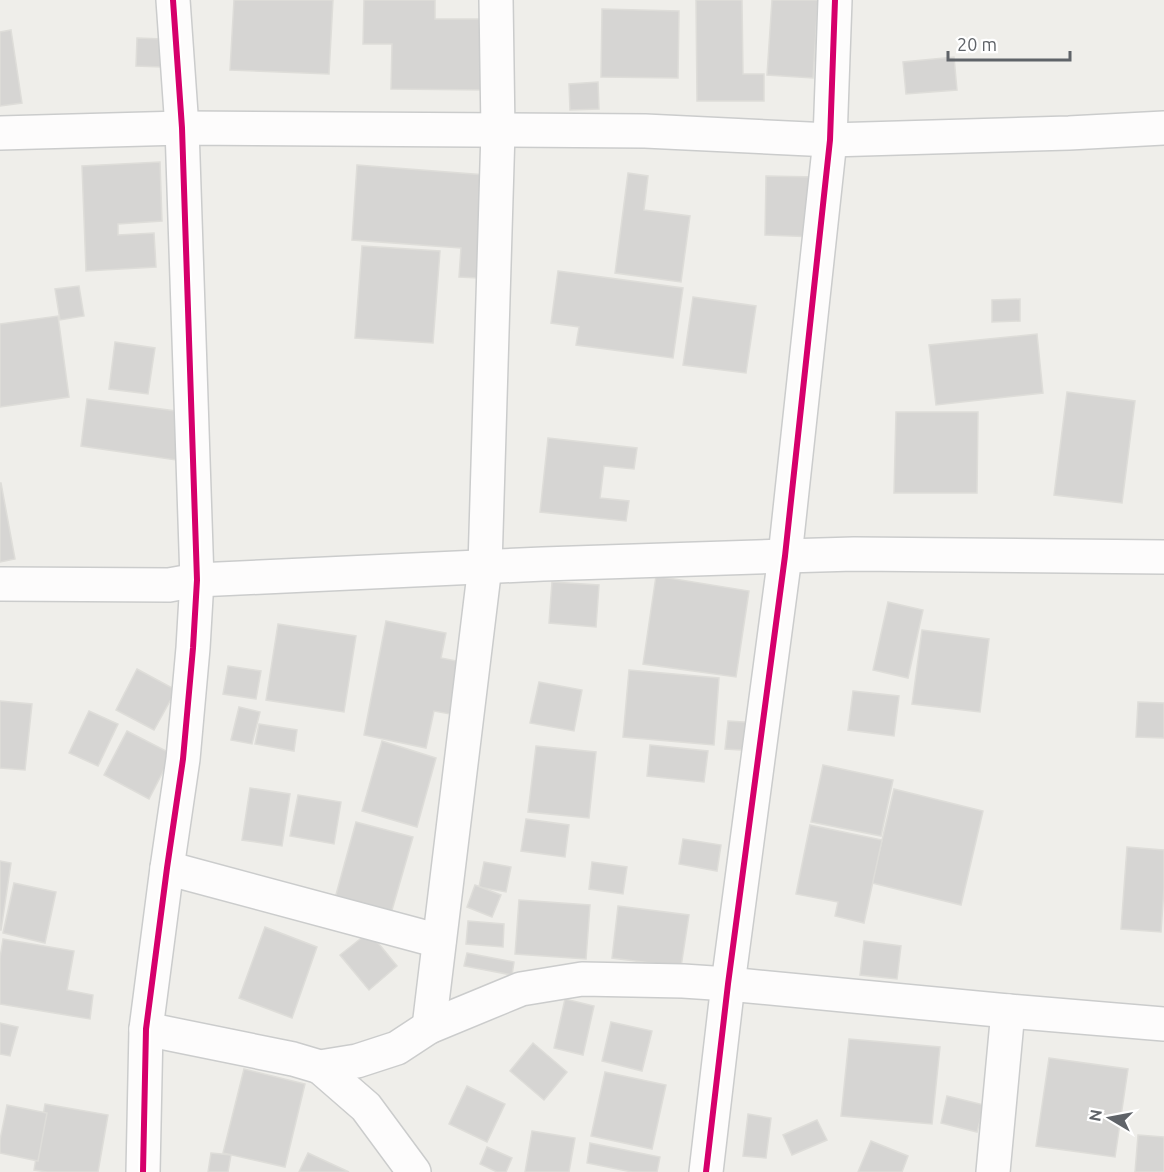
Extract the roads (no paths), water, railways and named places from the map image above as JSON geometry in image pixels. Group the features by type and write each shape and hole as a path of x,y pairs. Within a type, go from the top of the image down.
{"street":[{"path":"143,1172 146,1029 183,759 194,648 197,580 182,128 173,0"},
{"path":"429,1027 485,566 498,131 496,0"},
{"path":"706,1172 728,984 785,556 830,140 835,0"},
{"path":"0,133 182,128 645,131 830,140 1057,134 1164,128"},
{"path":"0,584 169,585 197,580 485,566 854,554 1164,557"},
{"path":"167,868 439,942"},
{"path":"320,1067 357,1061 397,1048 429,1027 521,989 582,979 728,984 1164,1024"},
{"path":"993,1172 1008,1011"},
{"path":"146,1029 293,1059 320,1067 366,1107 414,1172"}]}
